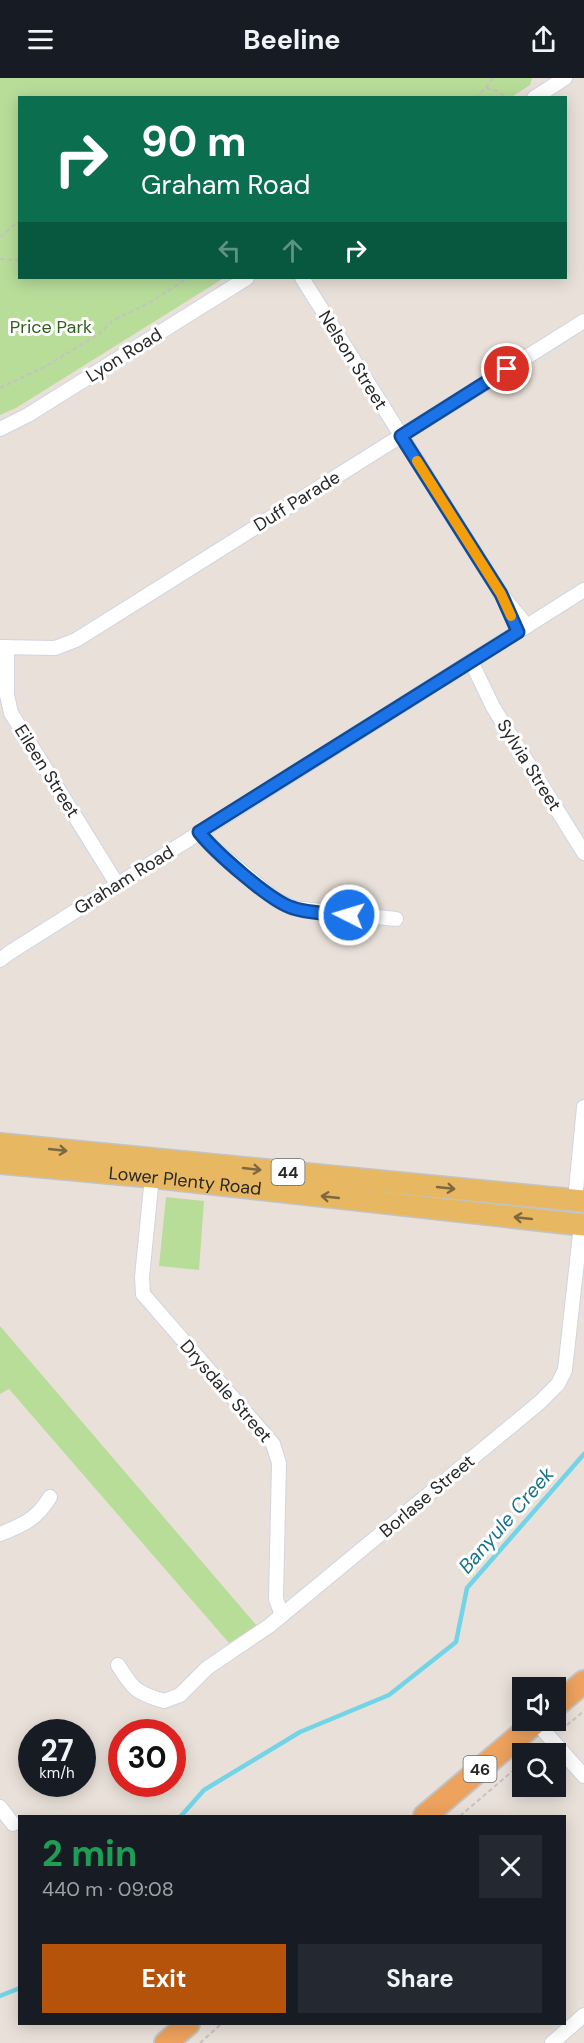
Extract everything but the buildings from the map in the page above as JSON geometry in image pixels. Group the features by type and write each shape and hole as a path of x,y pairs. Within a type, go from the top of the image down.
{"highway":[{"path":"566,1697 584,1682"},
{"name":"46","path":"426,1815 525,1731"},
{"path":"166,2043 187,2025"}],"main road":[{"name":"Lower Plenty Road","path":"0,1144 580,1201"},
{"name":"Lower Plenty Road","path":"0,1163 152,1177 583,1225"}],"street":[{"path":"537,96 556,81"},
{"name":"Lyon Road","path":"0,429 28,415 245,279"},
{"name":"Nelson Street","path":"303,279 523,629"},
{"name":"Duff Parade","path":"4,647 55,648 69,644 584,321"},
{"name":"Graham Road","path":"0,960 584,590"},
{"name":"Eileen Street","path":"4,647 7,695 11,713 117,884"},
{"name":"Sylvia Street","path":"465,664 584,852"},
{"path":"199,832 208,843 274,898 292,908 396,919"},
{"path":"580,1201 584,1107"},
{"name":"Drysdale Street","path":"152,1177 142,1277 144,1294 273,1444 277,1453 279,1463 276,1599 282,1615"},
{"name":"Borlase Street","path":"118,1665 138,1692 164,1701 180,1695 207,1668 269,1626 521,1418 558,1384 565,1370 583,1225"},
{"path":"0,1534 35,1518 50,1497"},
{"path":"546,1731 584,1776"},
{"path":"0,1807 14,1824"},
{"path":"552,2043 584,2015"}],"path":[{"path":"477,96 493,78"},
{"path":"486,88 504,96"},
{"path":"0,237 18,222"},
{"path":"0,259 18,260"},
{"path":"0,388 48,365 99,334 112,321 149,303 186,279"},
{"path":"461,1815 512,1772"},
{"path":"200,2043 220,2025"}],"green space":[{"name":"Price Park","path":"0,78 532,78 530,85 513,96 18,96 18,279 222,279 16,408 0,415"},
{"path":"166,1197 204,1201 199,1270 159,1266"},
{"path":"0,1326 257,1626 229,1643 9,1389 0,1394"}],"waterway":[{"name":"Banyule Creek","path":"182,1815 204,1790 300,1732 389,1695 456,1642 467,1588 584,1454"},
{"name":"Banyule Creek","path":"0,1996 18,1989"}],"slow traffic":[{"path":"417,461 501,594 511,616"}],"route":[{"path":"349,915 302,910 284,904 208,843 199,832 518,632 501,594 401,436 507,369"}]}
